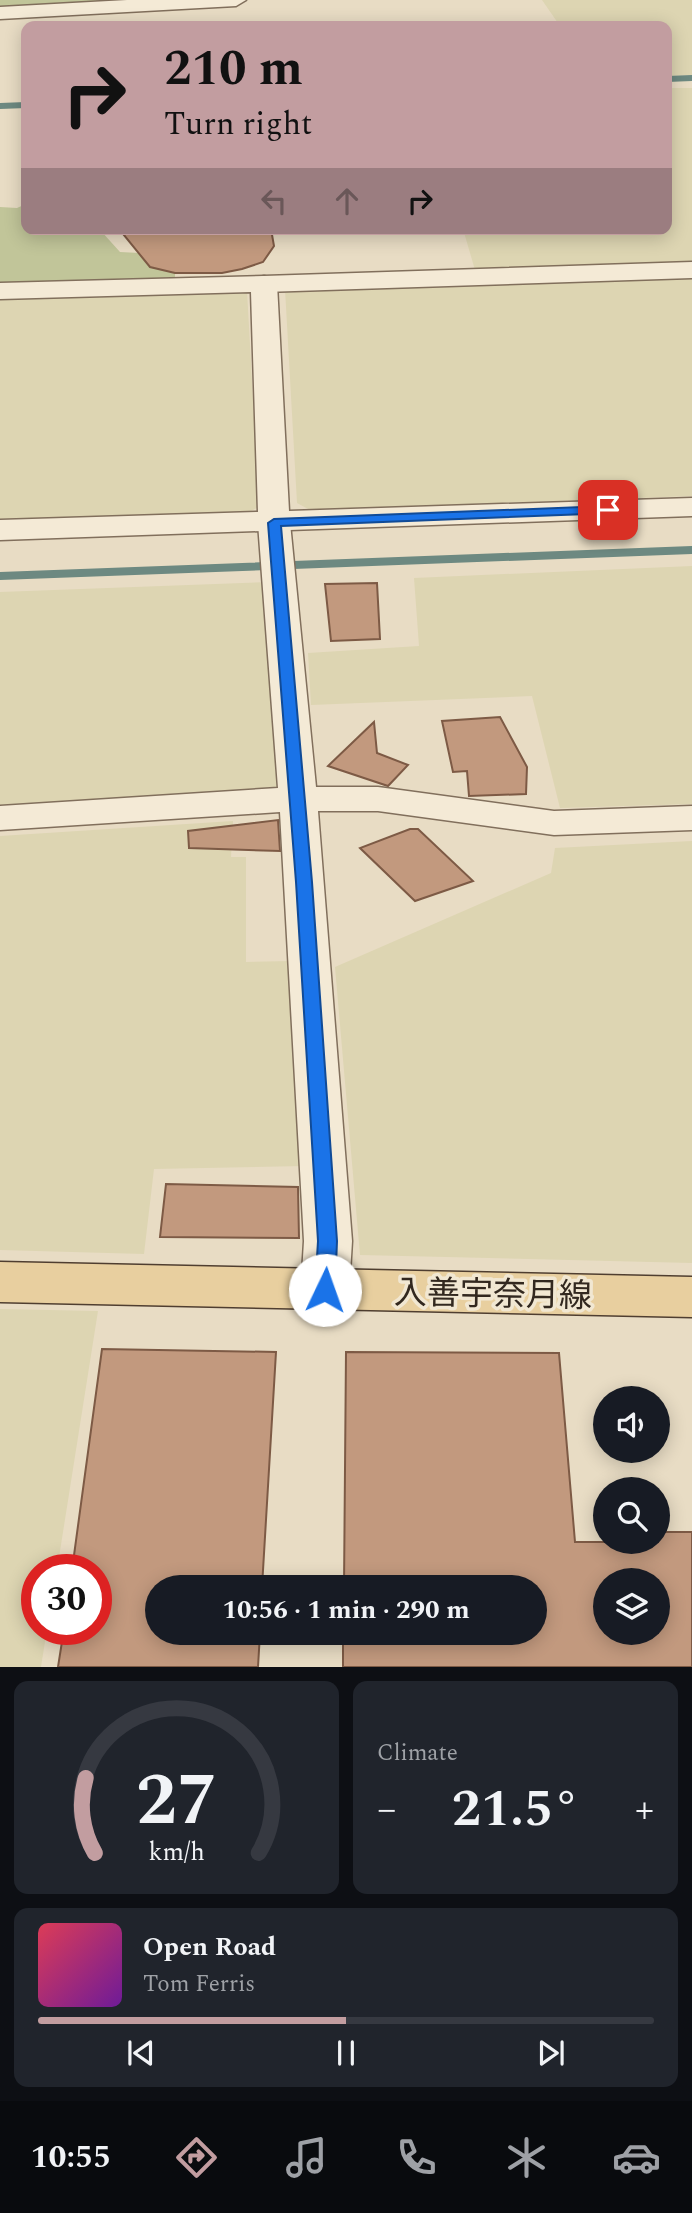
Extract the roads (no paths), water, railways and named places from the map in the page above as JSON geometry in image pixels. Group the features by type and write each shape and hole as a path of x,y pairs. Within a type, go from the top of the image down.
{"main road":[{"name":"入善宇奈月線","path":"0,1282 692,1297"}],"street":[{"path":"0,13 236,0"},
{"path":"0,291 692,270"},
{"path":"264,284 274,523 298,799 328,1241 325,1290"},
{"path":"0,530 274,523 692,507"},
{"path":"0,818 298,799 379,799 554,823 692,818"}],"waterway":[{"path":"672,79 692,78"},
{"path":"0,106 21,105"},
{"path":"0,576 692,550"}]}
